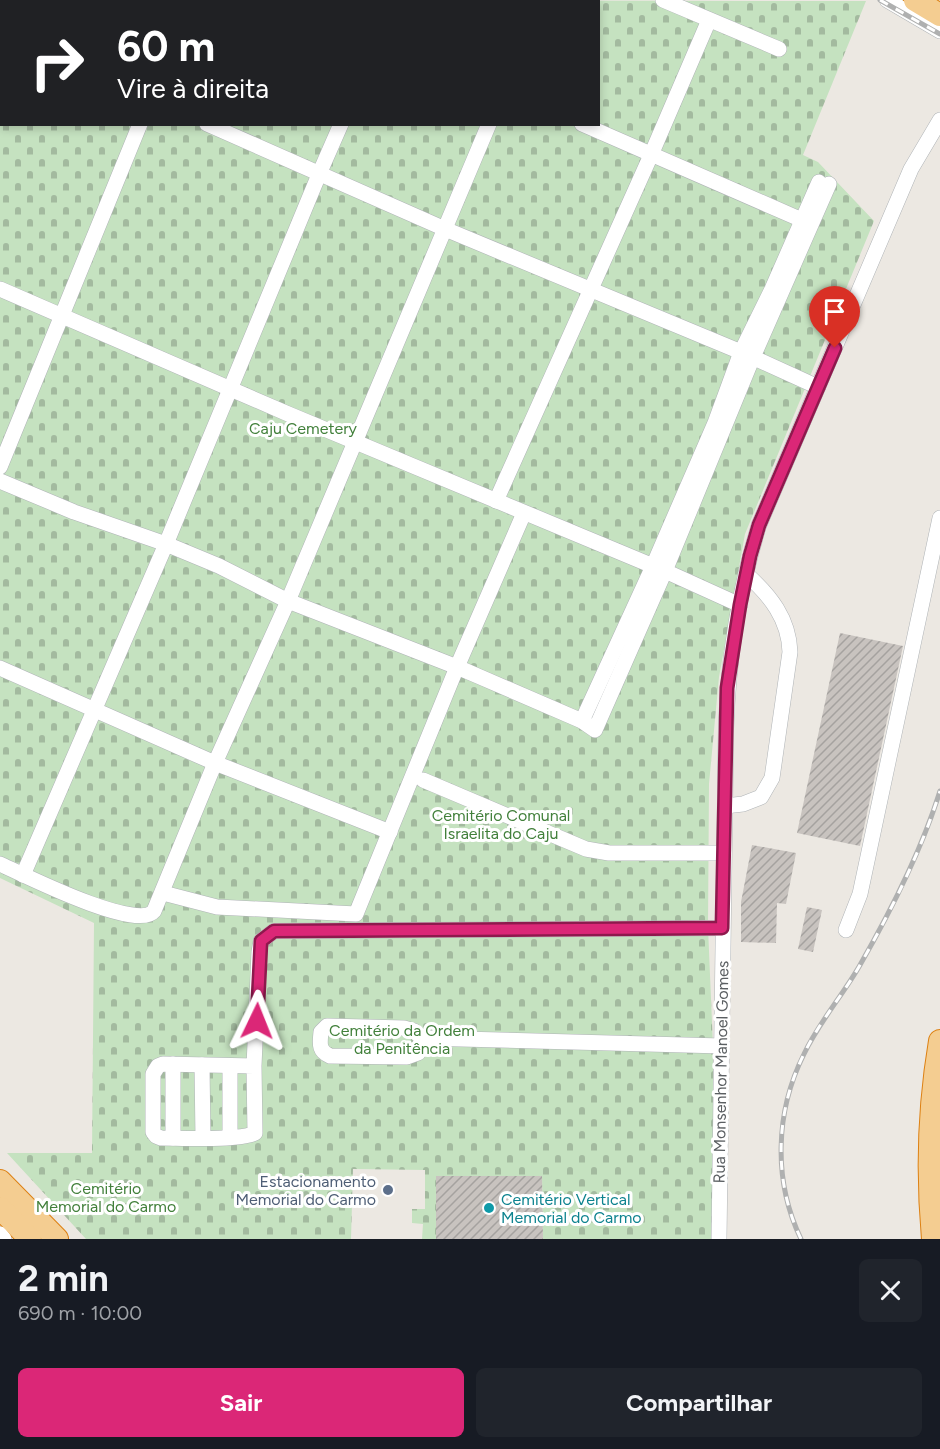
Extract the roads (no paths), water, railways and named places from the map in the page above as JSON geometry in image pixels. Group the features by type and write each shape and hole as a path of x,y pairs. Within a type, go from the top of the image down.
{"highway":[{"path":"915,0 940,15"},
{"path":"933,1239 930,1134 940,1041"},
{"path":"0,1181 57,1239"},
{"path":"0,1208 30,1239"}],"street":[{"path":"663,0 779,49"},
{"path":"887,0 940,31"},
{"path":"895,0 940,26"},
{"path":"496,501 709,20"},
{"name":"Rua Monsenhor Manoel Gomes","path":"719,1239 727,688 746,574 759,525 911,169 940,120"},
{"path":"0,467 139,126"},
{"path":"212,126 445,229 818,387"},
{"path":"23,875 166,544 340,126"},
{"path":"0,864 104,910 131,916 151,915 163,893 215,763 356,442 488,126"},
{"path":"586,126 802,220"},
{"path":"0,482 74,512 166,544 219,566 288,601 457,667 582,721 659,569 715,423 747,355 824,183 802,220 747,355"},
{"path":"0,289 740,605"},
{"path":"163,893 217,907 356,914 457,667 525,513"},
{"path":"846,930 860,894 940,518"},
{"path":"725,806 743,804 761,797 772,777 790,652 788,632 774,603 765,591 746,574"},
{"path":"0,668 215,763 390,832"},
{"path":"423,780 586,849 609,853 724,853"},
{"path":"254,1066 158,1066 154,1070 153,1132 161,1138 251,1136 255,1133 254,1066 259,952 261,941 274,931 722,928"},
{"path":"422,1038 418,1053 407,1057 330,1056 320,1047 321,1032 327,1026 404,1028 414,1031 422,1038 722,1046"},
{"path":"202,1065 203,1138"},
{"path":"230,1066 230,1137"},
{"path":"0,1234 4,1239"}],"railway":[{"path":"880,0 940,34"},
{"path":"801,1239 792,1217 782,1170 783,1123 794,1076 810,1042 860,965 894,901 915,858 940,791"}],"place":[{"name":"Estacionamento Memorial do Carmo","path":"388,1190"},
{"name":"Cemitério Vertical Memorial do Carmo","path":"489,1208"}],"park label":[{"name":"Caju Cemetery","path":"303,428"},
{"name":"Cemitério Comunal Israelita do Caju","path":"501,824"},
{"name":"Cemitério da Ordem da Penitência","path":"402,1039"},
{"name":"Cemitério Memorial do Carmo","path":"106,1197"}]}
